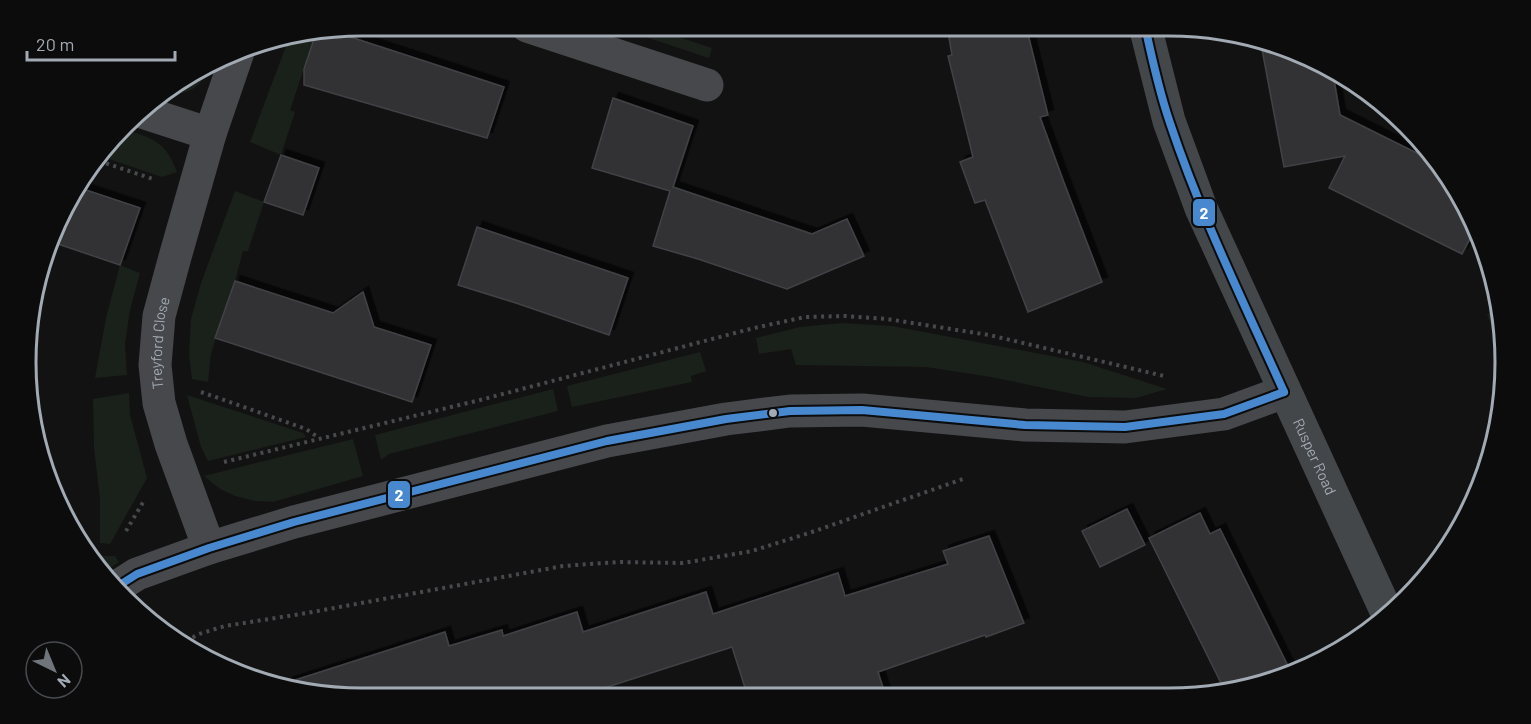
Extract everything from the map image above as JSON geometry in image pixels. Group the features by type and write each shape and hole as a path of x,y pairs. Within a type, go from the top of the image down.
{"street":[{"path":"558,36 707,85"},
{"name":"Rusper Road","path":"1148,36 1169,121 1201,208 1384,607"},
{"name":"Treyford Close","path":"209,548 168,434 159,403 155,365 159,316 210,134 235,62"},
{"path":"150,115 210,134"},
{"path":"122,583 137,574 209,548 294,522 607,441 726,419 790,411 862,410 1025,425 1125,427 1224,414 1284,392"}],"path":[{"path":"104,163 194,192"},
{"path":"121,540 155,483 182,474 213,464 480,400 754,328 805,317 845,316 887,319 989,335 1171,378"},
{"path":"158,386 201,392 306,429 320,438"},
{"path":"190,639 225,626 562,566 618,562 683,563 752,551 820,530 963,479"}],"shaded area":[{"path":"643,36 675,36 712,48 709,58"},
{"path":"314,40 290,110 295,112 281,155 250,142 286,45"},
{"path":"204,78 195,87 177,94"},
{"path":"131,131 145,136 164,148 173,162 177,172 162,177 108,159"},
{"path":"235,191 264,202 248,251 243,251 211,353 208,382 192,379 189,355 191,319 201,283"},
{"path":"120,265 140,273 130,310 125,344 127,375 95,378 106,318"},
{"path":"1491,312 1493,332 1487,314"},
{"path":"842,323 892,326 1083,362 1167,389 1136,398 1088,397 991,377 926,367 796,365 791,349 759,354 756,338 800,327"},
{"path":"700,352 706,371 691,376 692,382 572,407 567,386"},
{"path":"553,389 558,411 389,454 381,460 375,435"},
{"path":"129,393 130,415 147,478 110,544 100,543 100,499 94,448 93,399"},
{"path":"187,395 303,433 306,437 208,461 201,447"},
{"path":"353,439 363,476 273,502 255,501 235,496 220,489 204,476"},
{"path":"100,556 115,556 119,562 110,568"}],"building":[{"path":"949,36 1028,36 1048,115 1040,117 1102,282 1028,312 985,200 975,203 960,162 973,157 948,56 952,55"},
{"path":"349,37 504,87 487,138 304,85 304,69 314,40"},
{"path":"1262,50 1294,61 1334,81 1340,115 1420,155 1451,199 1470,238 1462,254 1329,188 1345,156 1284,167"},
{"path":"613,98 693,126 673,187 812,234 847,219 864,256 787,289 653,246 670,191 592,168"},
{"path":"281,155 319,168 303,215 264,202"},
{"path":"86,190 140,208 120,265 58,244"},
{"path":"477,227 628,278 609,335 458,285"},
{"path":"235,281 333,313 363,292 374,327 431,345 412,402 215,338"},
{"path":"1127,509 1145,545 1100,567 1082,531"},
{"path":"1200,513 1210,534 1220,529 1288,665 1253,677 1221,684 1149,538"},
{"path":"989,536 1024,623 878,672 883,688 745,688 732,647 604,688 362,688 293,681 445,632 449,646 502,630 503,636 577,612 583,632 706,592 713,614 838,573 845,596 948,564 943,551"}],"transit line":[{"name":"2","path":"1147,36 1162,99 1195,192 1284,392"},
{"name":"2","path":"122,583 137,574 209,548 294,522 607,441 726,419 790,411 862,410 1025,425 1125,427 1224,414 1284,392"}]}
